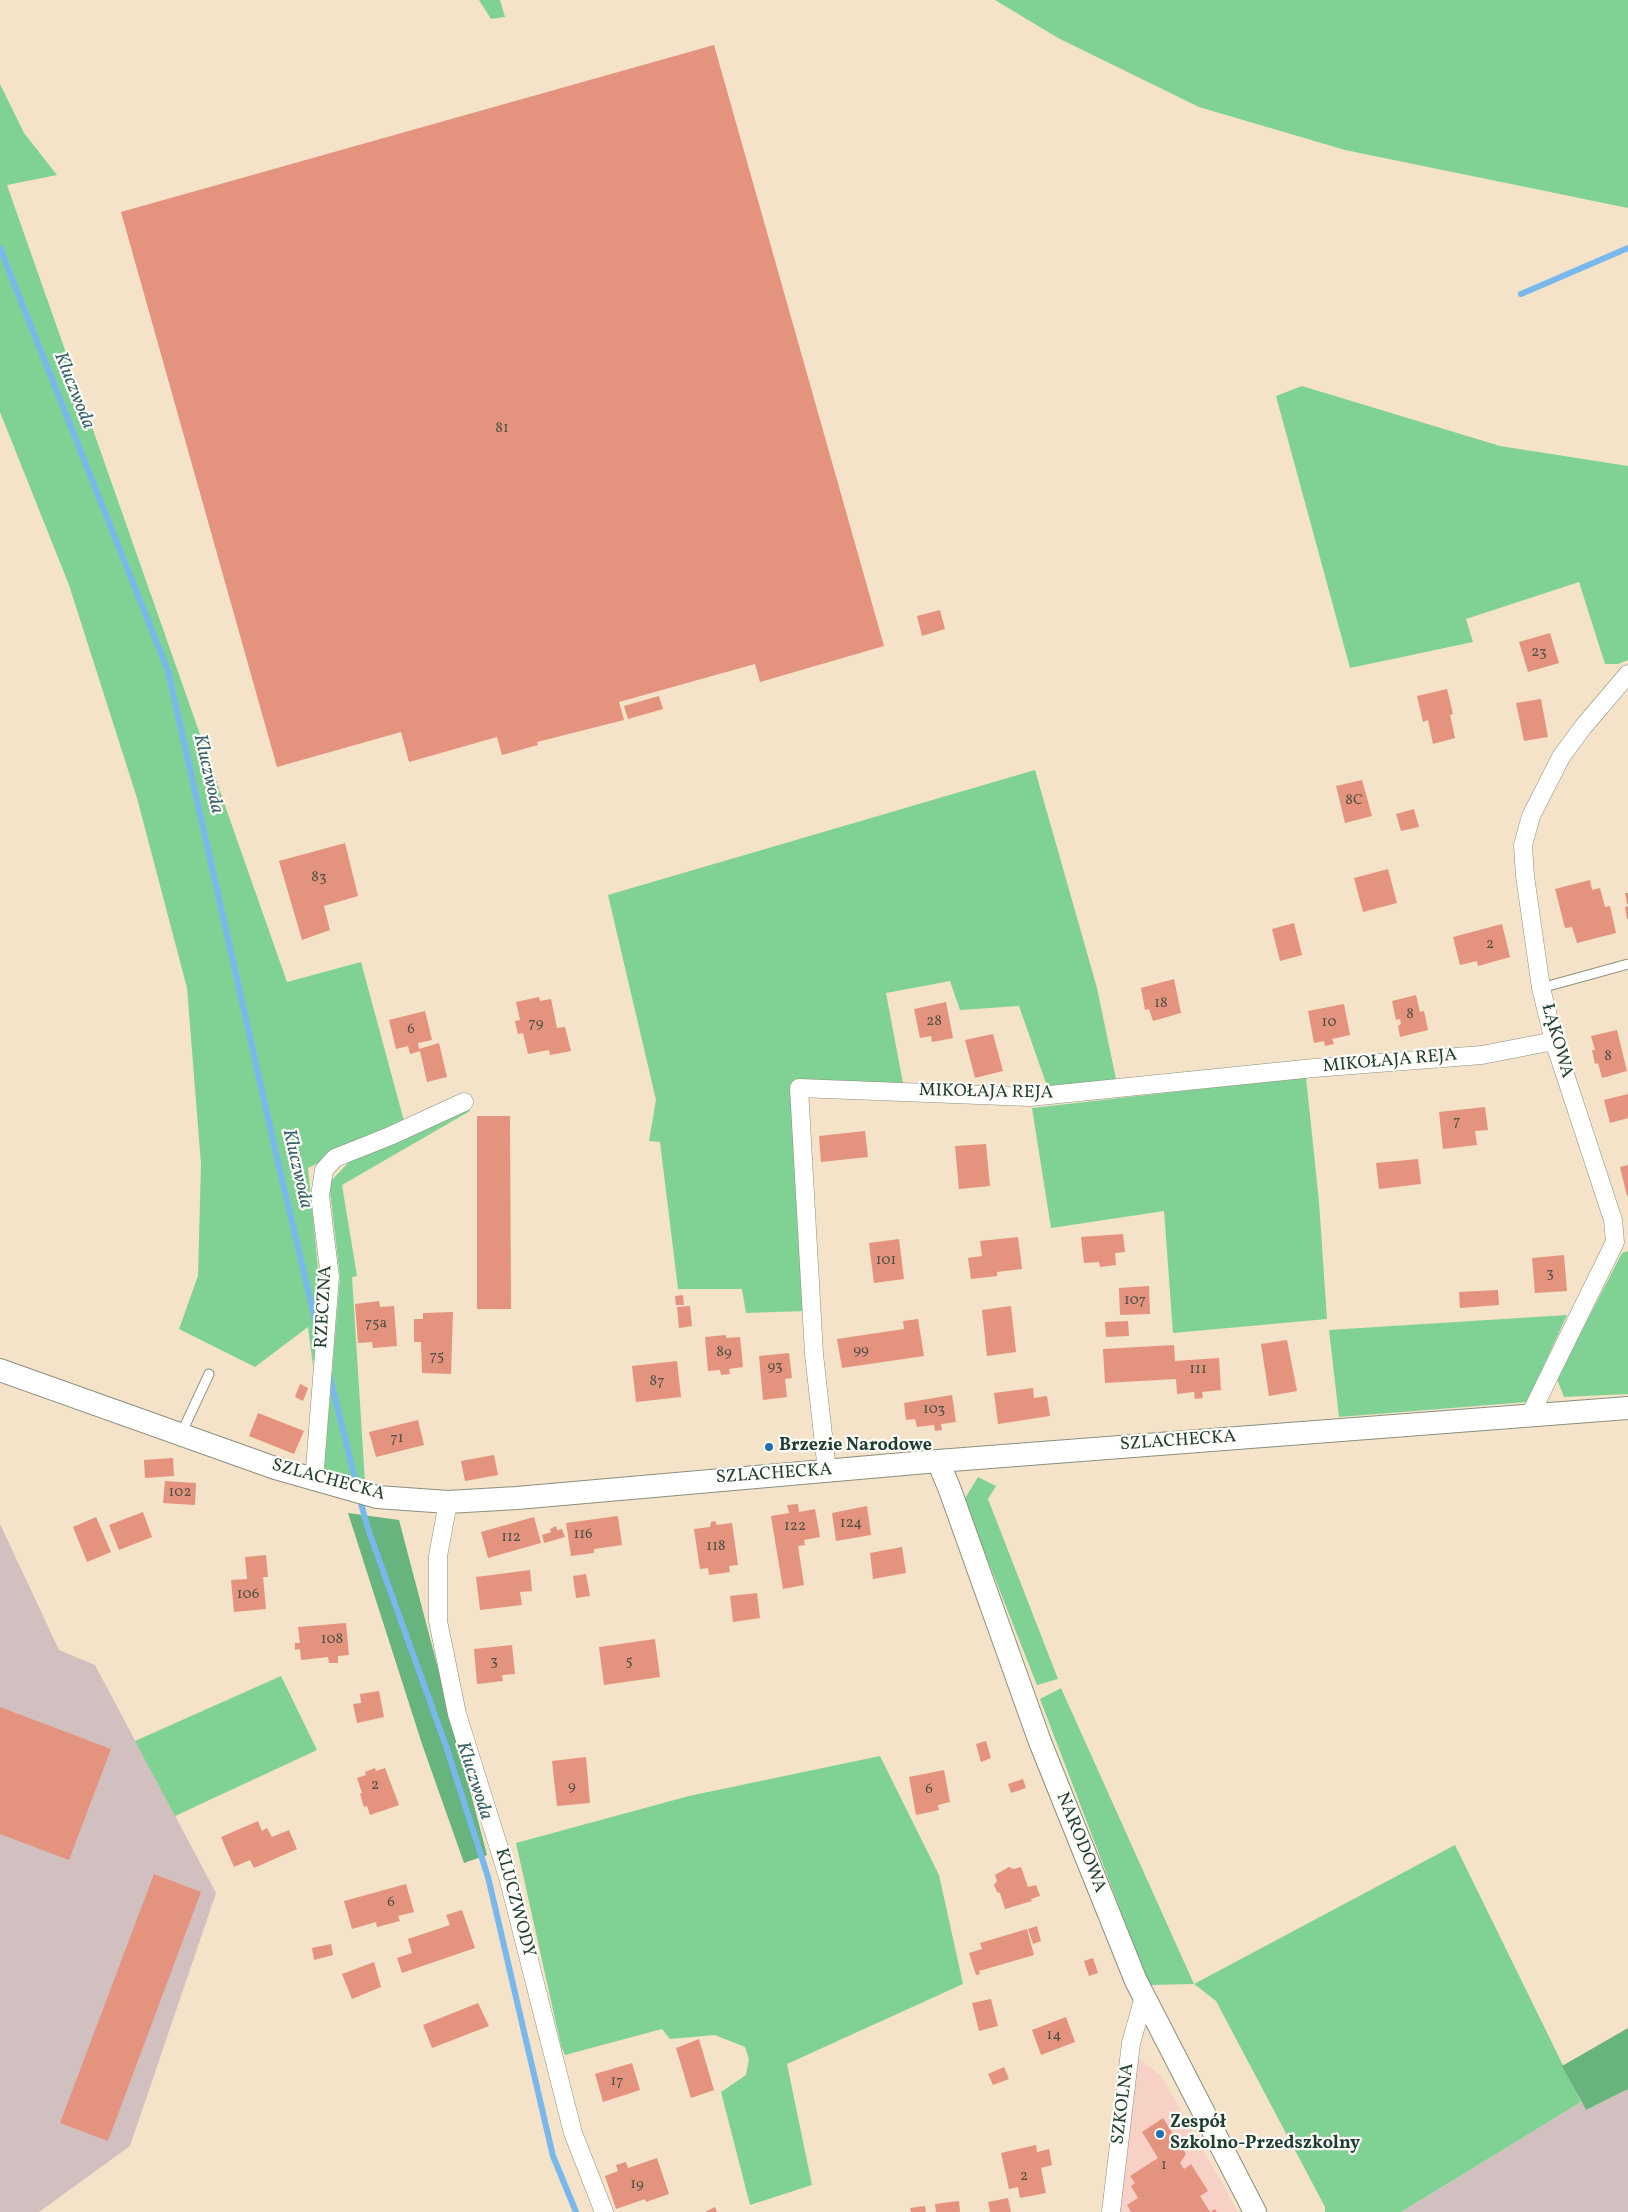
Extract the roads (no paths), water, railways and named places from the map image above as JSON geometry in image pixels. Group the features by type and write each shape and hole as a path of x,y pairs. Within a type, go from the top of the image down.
{"street":[{"name":"ŁĄKOWA","path":"1530,1415 1615,1242 1613,1220 1554,1041 1541,988 1525,876 1523,844 1527,828 1561,757 1583,727 1628,674"},
{"name":"MIKOŁAJA REJA","path":"827,1471 814,1354 799,1088 1030,1097 1314,1068 1482,1054 1554,1041"},
{"name":"RZECZNA","path":"322,1483 330,1277 320,1196 324,1170 335,1158 390,1136 464,1102"},
{"name":"SZLACHECKA","path":"0,1370 322,1483 377,1497 448,1502 518,1498 739,1477 938,1461 1628,1408"},
{"name":"NARODOWA","path":"938,1461 1040,1742 1091,1872 1144,1998 1255,2212"},
{"name":"KLUCZWODY","path":"448,1502 438,1556 438,1621 457,1714 508,1877 573,2133 604,2212"},
{"name":"SZKOLNA","path":"1111,2212 1131,2043 1144,1998"}],"lane":[{"path":"1541,988 1628,964"},
{"path":"180,1434 208,1374"}],"waterway":[{"name":"Kluczwoda","path":"0,248 168,671 317,1328"},
{"path":"1521,294 1628,248"},
{"name":"Kluczwoda","path":"329,1373 357,1487"},
{"name":"Kluczwoda","path":"359,1496 368,1529 446,1746 488,1877 553,2156 576,2212"}],"place":[{"name":"Brzezie Narodowe","path":"769,1447"},
{"name":"Zespół Szkolno-Przedszkolny","path":"1160,2134"}]}
